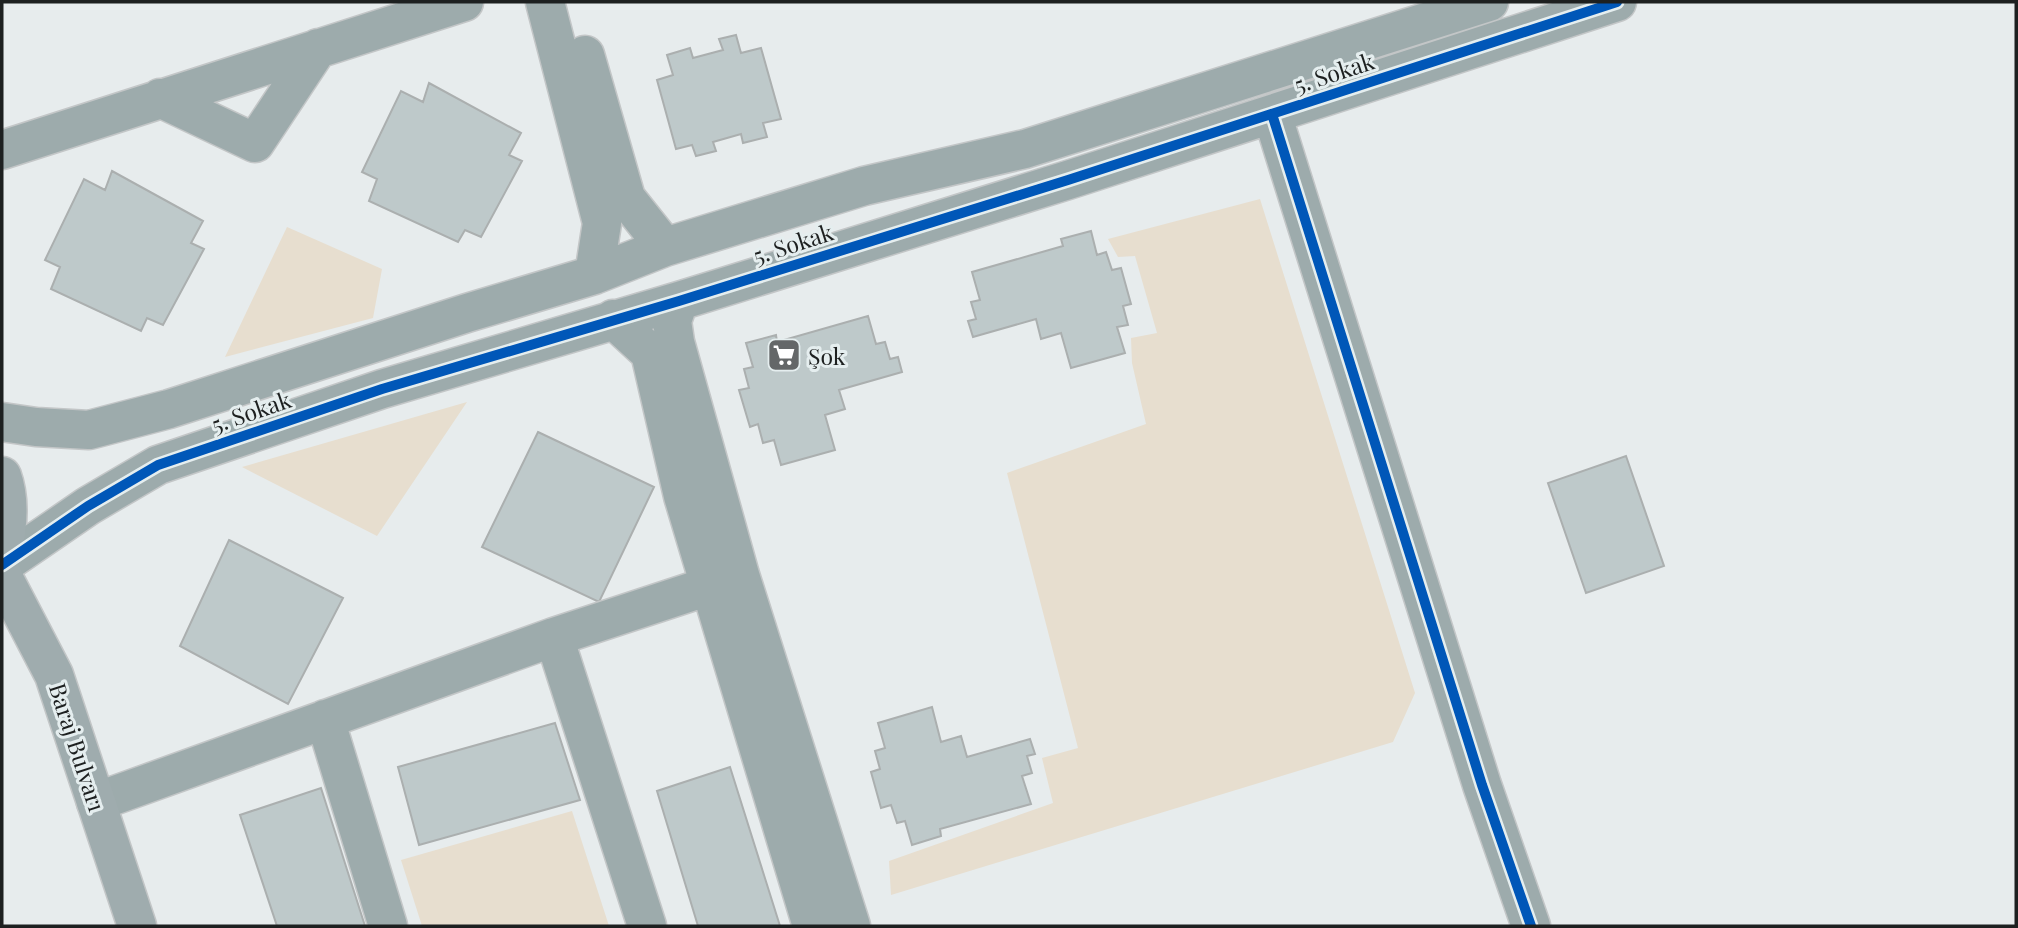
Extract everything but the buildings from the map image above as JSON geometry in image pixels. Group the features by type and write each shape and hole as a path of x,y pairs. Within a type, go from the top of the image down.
{"main road":[{"path":"2,475 6,487 8,528 2,553"},
{"name":"Baraj Bulvarı","path":"2,575 54,675 136,926"}],"street":[{"path":"2,150 464,2"},
{"path":"545,2 601,223 594,275"},
{"path":"570,2 625,198 665,247"},
{"name":"5. Sokak","path":"2,422 36,428 89,430 169,410 467,313 594,275 665,247 864,186 1025,149 1489,2"},
{"name":"5. Sokak","path":"2,565 88,506 158,465 382,388 680,301 1617,2"},
{"path":"160,98 255,143 318,48"},
{"path":"1272,114 1482,785 1531,926"},
{"path":"680,301 672,321 675,342 740,575 851,926"},
{"path":"613,319 650,353 683,496 812,926"},
{"path":"96,802 554,637 709,586"},
{"path":"554,637 647,926"},
{"path":"325,719 388,926"}],"shaded area":[{"path":"1260,199 1415,693 1393,742 891,895 889,861 1053,803 1042,758 1078,748 1007,473 1146,424 1132,363 1131,338 1157,333 1135,256 1118,257 1108,239"},
{"path":"287,227 382,269 373,318 225,357"},
{"path":"467,402 377,536 242,467"},
{"path":"572,811 609,926 422,926 401,860"}],"cycle path":[{"path":"2,565 88,506 158,465 382,389 679,301 1068,180 1617,2"},
{"path":"1272,114 1482,785 1531,926"}],"place":[{"name":"Şok","path":"784,355"}]}
